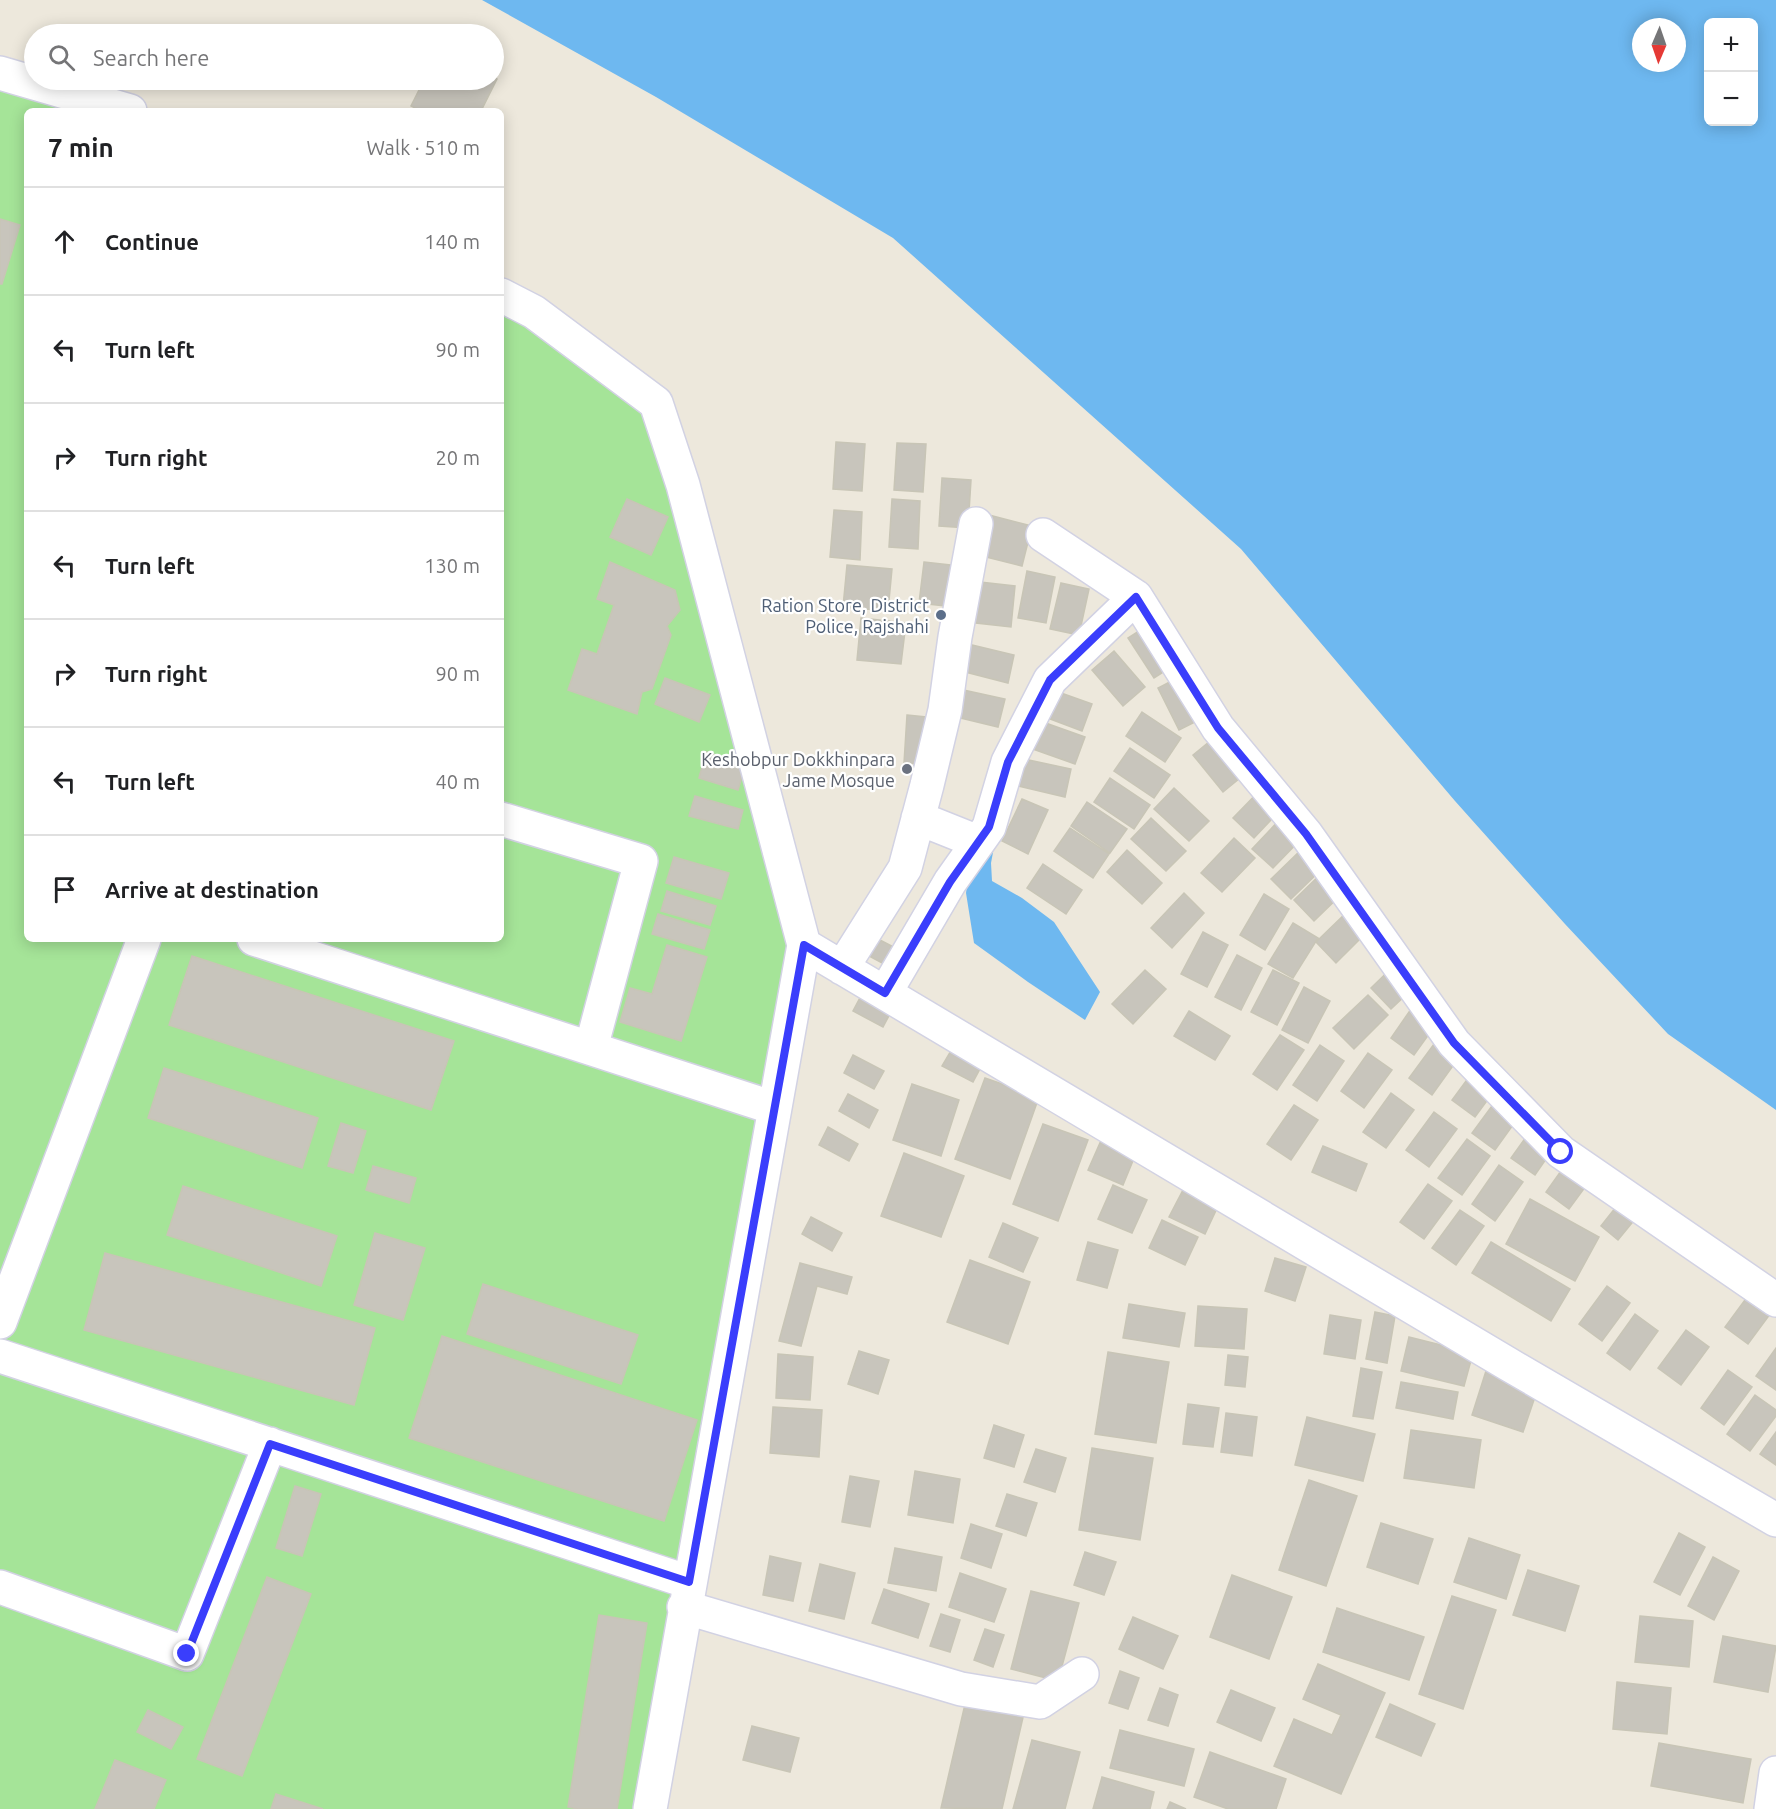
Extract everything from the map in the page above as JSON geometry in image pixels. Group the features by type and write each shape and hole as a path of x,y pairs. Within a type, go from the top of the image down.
{"street":[{"path":"0,73 24,80"},
{"path":"58,90 120,108"},
{"path":"504,297 534,312 656,403 683,485 804,945 650,1809"},
{"path":"842,968 904,868 945,710 955,638 976,524"},
{"path":"1043,535 1136,597 1218,728 1306,834 1454,1043 1561,1152 1776,1300"},
{"path":"885,993 950,882 989,827 1008,762 1050,680 1136,597"},
{"path":"918,818 978,842"},
{"path":"504,820 641,861 591,1048"},
{"path":"0,1322 143,942"},
{"path":"263,942 774,1108"},
{"path":"804,945 1498,1358 1776,1520"},
{"path":"0,1356 270,1444 687,1594 962,1689 1040,1702 1082,1674"},
{"path":"1,1589 187,1654 270,1444"},
{"path":"1772,1809 1776,1773"}],"green space":[{"path":"0,88 68,108 24,108 24,942 504,942 504,314 526,325 644,412 660,459 796,948 644,1809 0,1809"}],"water":[{"path":"482,0 1776,0 1776,1110 1668,1034 1565,924 1455,801 1241,549 893,238 656,97"},
{"path":"998,826 991,863 992,881 1022,898 1054,922 1100,992 1085,1020 974,943 966,893 970,866"}],"building":[{"path":"419,90 492,90 482,108 415,108 411,106"},
{"path":"0,219 20,225 2,284 0,284"},
{"path":"836,442 865,444 862,491 833,489"},
{"path":"897,443 926,444 923,492 894,490"},
{"path":"942,478 971,480 968,528 939,526"},
{"path":"627,499 668,517 651,555 610,537"},
{"path":"892,499 920,501 918,549 889,547"},
{"path":"834,510 862,512 860,560 830,557"},
{"path":"989,515 1032,526 1022,566 978,555"},
{"path":"610,562 675,590 680,610 667,626 671,635 652,689 642,692 637,714 568,690 582,649 597,654 614,605 597,599"},
{"path":"924,562 968,567 963,608 919,603"},
{"path":"847,565 892,569 888,611 843,607"},
{"path":"1027,571 1055,577 1046,623 1018,618"},
{"path":"971,581 1015,586 1011,627 967,622"},
{"path":"1061,583 1089,589 1079,635 1050,629"},
{"path":"861,618 906,623 901,664 857,660"},
{"path":"1153,622 1179,662 1154,678 1128,638"},
{"path":"968,644 1014,655 1008,683 961,671"},
{"path":"1114,651 1145,687 1123,706 1092,670"},
{"path":"1183,675 1205,717 1179,730 1158,688"},
{"path":"665,678 710,695 699,722 655,704"},
{"path":"1047,688 1092,704 1082,731 1037,714"},
{"path":"959,689 1005,699 998,727 952,716"},
{"path":"1142,712 1181,738 1165,762 1126,736"},
{"path":"907,715 936,718 933,765 904,763"},
{"path":"1040,721 1085,737 1075,764 1030,748"},
{"path":"1215,737 1245,774 1223,792 1193,755"},
{"path":"1130,748 1170,775 1154,798 1114,771"},
{"path":"706,752 746,763 738,790 699,778"},
{"path":"1024,759 1071,769 1065,797 1018,786"},
{"path":"1110,778 1150,805 1134,829 1094,802"},
{"path":"1266,784 1287,803 1254,838 1233,818"},
{"path":"1174,788 1209,821 1189,841 1154,809"},
{"path":"695,796 743,810 738,829 689,816"},
{"path":"1022,799 1048,810 1028,854 1002,841"},
{"path":"1087,802 1127,829 1110,853 1071,826"},
{"path":"1285,814 1306,834 1273,868 1252,849"},
{"path":"1151,818 1186,851 1166,871 1131,839"},
{"path":"1070,828 1109,854 1093,878 1054,851"},
{"path":"1234,838 1255,858 1222,892 1201,873"},
{"path":"1305,846 1325,866 1291,899 1271,879"},
{"path":"1127,850 1162,883 1142,904 1107,872"},
{"path":"674,857 729,873 721,899 666,883"},
{"path":"1043,864 1082,890 1066,914 1027,888"},
{"path":"1328,867 1349,887 1314,921 1294,900"},
{"path":"667,891 716,906 710,925 661,911"},
{"path":"1184,893 1204,913 1172,948 1151,928"},
{"path":"1264,894 1289,909 1265,950 1240,935"},
{"path":"1350,909 1370,929 1336,963 1316,942"},
{"path":"658,914 710,930 704,949 652,934"},
{"path":"1293,923 1318,938 1293,978 1268,964"},
{"path":"1203,932 1228,945 1207,987 1181,974"},
{"path":"878,939 909,955 899,972 869,956"},
{"path":"667,945 707,957 681,1041 620,1022 630,988 652,994"},
{"path":"1237,955 1262,968 1241,1010 1215,997"},
{"path":"1405,955 1426,976 1391,1009 1371,988"},
{"path":"192,956 454,1041 431,1110 169,1025"},
{"path":"1145,970 1166,989 1133,1024 1112,1004"},
{"path":"1273,970 1299,983 1277,1025 1251,1012"},
{"path":"1304,987 1330,1001 1308,1043 1282,1030"},
{"path":"862,994 892,1010 883,1027 853,1011"},
{"path":"1368,995 1388,1015 1354,1049 1333,1028"},
{"path":"1418,999 1442,1016 1414,1055 1391,1038"},
{"path":"1189,1011 1230,1036 1215,1060 1174,1036"},
{"path":"1280,1035 1304,1050 1277,1090 1253,1074"},
{"path":"1437,1040 1460,1056 1432,1095 1409,1078"},
{"path":"1320,1045 1344,1061 1317,1101 1293,1085"},
{"path":"952,1049 982,1065 973,1082 942,1066"},
{"path":"1368,1053 1392,1070 1364,1108 1341,1091"},
{"path":"853,1055 884,1071 874,1089 844,1073"},
{"path":"1480,1062 1503,1079 1475,1117 1452,1100"},
{"path":"164,1068 318,1118 302,1168 148,1118"},
{"path":"985,1078 1039,1097 1010,1179 955,1159"},
{"path":"912,1084 959,1100 941,1156 893,1140"},
{"path":"1391,1093 1414,1110 1386,1148 1363,1132"},
{"path":"848,1094 878,1110 869,1128 839,1111"},
{"path":"1500,1095 1523,1111 1495,1150 1472,1133"},
{"path":"1294,1105 1318,1120 1291,1160 1267,1144"},
{"path":"1434,1112 1457,1129 1429,1167 1406,1150"},
{"path":"1539,1119 1562,1136 1535,1175 1511,1158"},
{"path":"341,1123 366,1131 353,1173 328,1166"},
{"path":"1043,1124 1088,1140 1058,1221 1013,1204"},
{"path":"828,1127 858,1144 849,1161 819,1145"},
{"path":"1103,1136 1137,1151 1123,1185 1088,1170"},
{"path":"1467,1139 1490,1156 1462,1195 1438,1178"},
{"path":"1323,1146 1367,1164 1356,1191 1312,1172"},
{"path":"904,1153 964,1176 941,1237 881,1216"},
{"path":"1573,1154 1597,1171 1569,1209 1546,1192"},
{"path":"1499,1165 1523,1182 1495,1221 1472,1204"},
{"path":"373,1166 416,1178 409,1203 366,1190"},
{"path":"1428,1184 1452,1201 1424,1239 1400,1222"},
{"path":"1113,1185 1147,1200 1132,1233 1098,1219"},
{"path":"183,1186 337,1236 321,1286 167,1235"},
{"path":"1631,1188 1649,1202 1618,1240 1601,1226"},
{"path":"1183,1190 1218,1206 1205,1234 1169,1217"},
{"path":"1530,1199 1599,1237 1575,1281 1506,1244"},
{"path":"1460,1210 1484,1226 1456,1265 1432,1248"},
{"path":"811,1217 842,1233 832,1251 802,1234"},
{"path":"1162,1220 1198,1237 1185,1265 1149,1248"},
{"path":"1003,1223 1038,1238 1023,1272 989,1257"},
{"path":"375,1233 425,1248 403,1320 354,1305"},
{"path":"1088,1242 1118,1250 1107,1288 1077,1280"},
{"path":"1491,1242 1570,1289 1551,1321 1472,1273"},
{"path":"105,1253 375,1328 354,1405 84,1330"},
{"path":"1275,1258 1306,1267 1295,1301 1265,1291"},
{"path":"970,1260 1030,1282 1008,1344 947,1322"},
{"path":"800,1263 852,1277 847,1294 817,1286 801,1346 779,1341"},
{"path":"483,1284 638,1335 621,1384 467,1334"},
{"path":"1607,1286 1630,1303 1602,1341 1579,1324"},
{"path":"1753,1289 1776,1306 1748,1344 1725,1327"},
{"path":"1129,1304 1185,1313 1179,1347 1123,1338"},
{"path":"1198,1306 1247,1309 1244,1349 1195,1346"},
{"path":"1375,1312 1395,1316 1387,1363 1366,1359"},
{"path":"1635,1314 1658,1331 1630,1370 1607,1353"},
{"path":"1330,1315 1361,1320 1355,1359 1324,1354"},
{"path":"1686,1330 1709,1347 1681,1385 1658,1368"},
{"path":"442,1336 697,1420 664,1521 409,1438"},
{"path":"1409,1337 1473,1353 1464,1386 1401,1371"},
{"path":"1776,1348 1776,1390 1756,1376"},
{"path":"859,1351 889,1360 878,1394 848,1384"},
{"path":"1108,1352 1169,1362 1156,1443 1095,1434"},
{"path":"778,1354 813,1357 810,1400 776,1398"},
{"path":"1228,1355 1248,1357 1245,1387 1225,1385"},
{"path":"1361,1368 1382,1372 1373,1419 1353,1416"},
{"path":"1728,1370 1752,1387 1724,1425 1701,1408"},
{"path":"1486,1371 1538,1388 1523,1432 1472,1415"},
{"path":"1401,1382 1458,1392 1453,1419 1396,1408"},
{"path":"1755,1395 1776,1410 1776,1416 1750,1451 1727,1434"},
{"path":"1188,1404 1219,1408 1213,1447 1183,1444"},
{"path":"773,1407 822,1410 819,1457 770,1453"},
{"path":"1226,1413 1257,1417 1252,1456 1221,1452"},
{"path":"1307,1417 1375,1434 1363,1481 1295,1465"},
{"path":"994,1425 1024,1435 1014,1467 984,1458"},
{"path":"1411,1430 1481,1440 1474,1488 1404,1478"},
{"path":"1776,1432 1776,1465 1760,1454"},
{"path":"1092,1448 1153,1458 1140,1540 1079,1530"},
{"path":"1036,1449 1066,1458 1055,1492 1024,1482"},
{"path":"915,1471 960,1479 953,1523 908,1515"},
{"path":"850,1476 879,1481 870,1527 842,1522"},
{"path":"1309,1480 1357,1496 1326,1586 1279,1570"},
{"path":"295,1486 321,1494 302,1556 276,1548"},
{"path":"1007,1494 1037,1503 1026,1536 996,1526"},
{"path":"1381,1523 1433,1539 1418,1584 1367,1567"},
{"path":"971,1524 1002,1534 991,1568 961,1558"},
{"path":"1679,1533 1705,1547 1680,1595 1654,1582"},
{"path":"1469,1538 1520,1555 1506,1599 1454,1582"},
{"path":"895,1548 942,1557 936,1591 888,1583"},
{"path":"1085,1552 1116,1562 1104,1595 1074,1585"},
{"path":"770,1556 801,1563 793,1601 763,1595"},
{"path":"1713,1557 1739,1571 1714,1620 1688,1606"},
{"path":"820,1564 855,1573 844,1619 809,1611"},
{"path":"1528,1570 1579,1586 1565,1631 1513,1615"},
{"path":"960,1573 1006,1589 994,1622 949,1607"},
{"path":"1232,1575 1292,1597 1269,1659 1210,1637"},
{"path":"267,1577 311,1594 242,1776 197,1759"},
{"path":"884,1589 929,1604 918,1638 872,1623"},
{"path":"1031,1591 1079,1603 1058,1681 1011,1669"},
{"path":"1452,1596 1496,1610 1463,1709 1419,1694"},
{"path":"1337,1608 1424,1637 1409,1680 1323,1652"},
{"path":"941,1614 960,1620 950,1652 930,1646"},
{"path":"599,1615 647,1623 617,1809 578,1809 568,1807"},
{"path":"1640,1616 1693,1621 1689,1667 1635,1662"},
{"path":"1133,1617 1178,1636 1163,1669 1119,1649"},
{"path":"985,1629 1004,1635 993,1667 974,1660"},
{"path":"1723,1636 1776,1646 1768,1692 1714,1682"},
{"path":"1318,1664 1385,1693 1341,1794 1274,1766 1294,1719 1332,1735 1341,1715 1303,1699"},
{"path":"1120,1671 1139,1678 1128,1709 1109,1703"},
{"path":"1617,1682 1671,1688 1667,1734 1613,1729"},
{"path":"1160,1688 1178,1695 1168,1726 1148,1720"},
{"path":"1231,1690 1275,1708 1261,1741 1217,1722"},
{"path":"966,1700 1024,1713 1002,1809 941,1808"},
{"path":"1390,1704 1435,1724 1421,1756 1376,1737"},
{"path":"148,1710 183,1727 171,1749 137,1732"},
{"path":"752,1726 799,1738 790,1772 743,1760"},
{"path":"1120,1730 1194,1749 1184,1786 1110,1768"},
{"path":"1032,1740 1080,1752 1065,1809 1013,1809"},
{"path":"1659,1743 1751,1759 1743,1803 1651,1786"},
{"path":"1210,1752 1286,1779 1276,1809 1228,1809 1194,1797"},
{"path":"115,1760 166,1780 154,1809 95,1809"},
{"path":"1102,1777 1154,1792 1150,1809 1093,1809"},
{"path":"276,1794 323,1809 271,1809"},
{"path":"1170,1802 1186,1809 1167,1809"}],"place":[{"name":"Ration Store, District Police, Rajshahi","path":"941,615"},
{"name":"Keshobpur Dokkhinpara Jame Mosque","path":"907,769"}],"route":[{"path":"187,1654 270,1444 689,1582 804,945 885,993 950,882 989,827 1008,762 1050,680 1136,597 1218,728 1306,834 1454,1043 1561,1152"}]}
